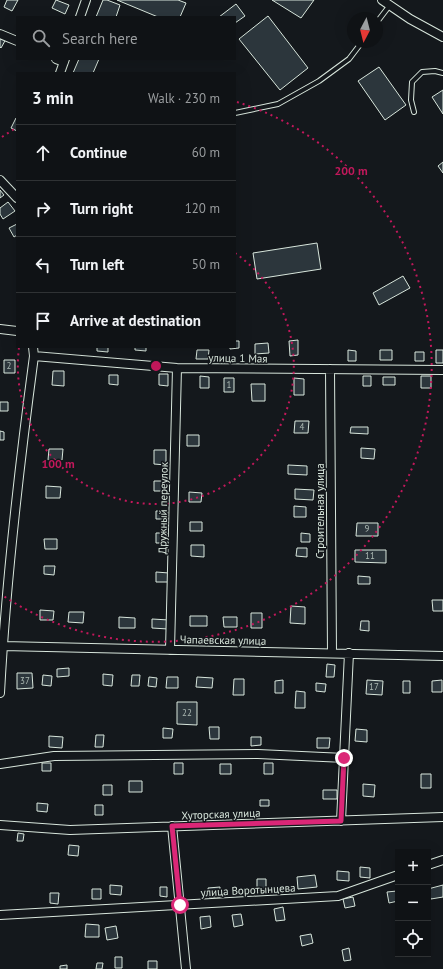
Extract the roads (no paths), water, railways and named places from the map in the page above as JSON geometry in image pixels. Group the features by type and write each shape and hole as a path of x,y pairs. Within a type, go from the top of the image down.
{"street":[{"path":"80,16 86,0"},
{"path":"382,0 410,20 443,37"},
{"path":"0,34 16,41"},
{"path":"60,72 62,60"},
{"path":"0,180 16,197"},
{"path":"0,329 16,331"},
{"path":"0,693 3,646 23,439 34,356 33,348"},
{"name":"улица 1 Мая","path":"34,356 177,368 443,370"},
{"name":"Дружный переулок","path":"170,650 177,368"},
{"name":"Строительная улица","path":"330,370 332,653"},
{"name":"Чапаевская улица","path":"3,646 443,656"},
{"path":"341,821 349,654"},
{"path":"0,764 54,756 258,754 344,758"},
{"name":"Хуторская улица","path":"0,825 70,830 443,817"},
{"path":"172,826 186,969"},
{"path":"431,864 443,860"},
{"name":"улица Воротынцева","path":"0,915 338,896 395,876"}],"lane":[{"path":"383,14 390,5"},
{"path":"236,112 278,104 319,81 349,59 357,48"},
{"path":"414,112 411,100 412,82 422,72 435,71 443,73"}]}
